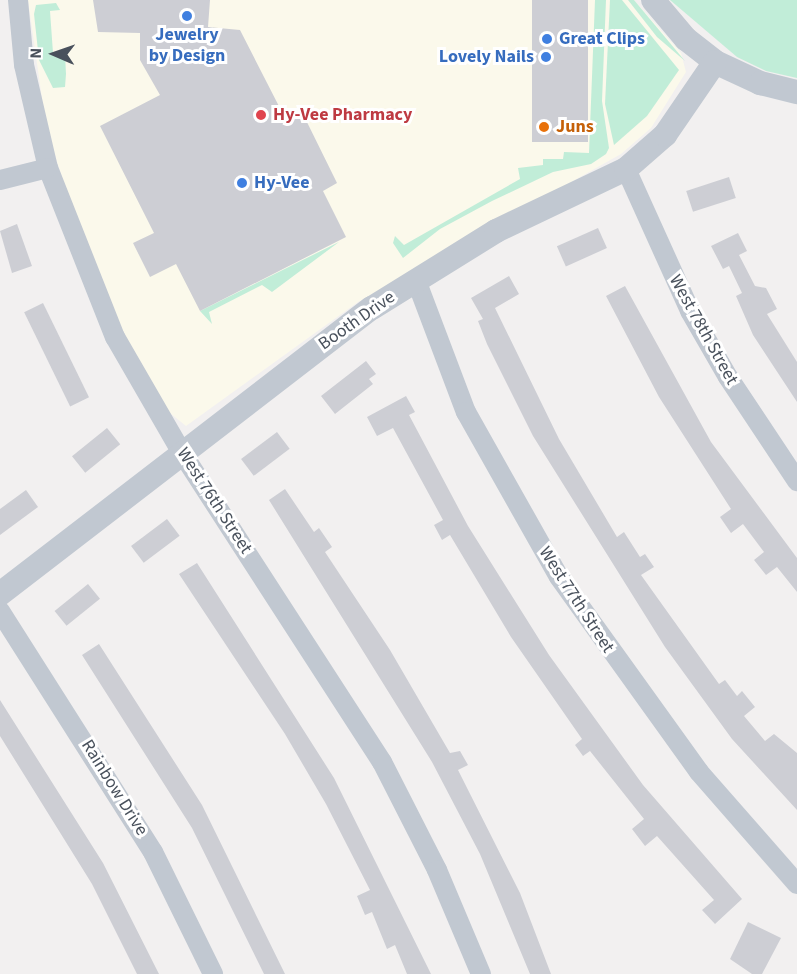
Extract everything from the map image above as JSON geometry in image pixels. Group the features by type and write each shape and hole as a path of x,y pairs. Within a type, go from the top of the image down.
{"street":[{"name":"West 76th Street","path":"18,0 24,65 48,168 115,337 182,453 382,762 437,870 481,974"},
{"path":"653,0 686,39 715,62 759,83 797,92"},
{"name":"Booth Drive","path":"0,594 372,308 496,231 626,169 665,135 715,62"},
{"path":"0,180 48,168"},
{"name":"West 78th Street","path":"626,169 690,310 728,377 797,481"},
{"name":"West 77th Street","path":"416,280 466,412 559,578 699,772 797,884"},
{"name":"Rainbow Drive","path":"0,611 137,824 213,974"}],"shaded area":[{"path":"28,0 634,0 681,53 686,72 651,128 621,154 358,302 186,426 165,409 116,318 76,221 46,127"}],"green space":[{"path":"595,0 606,0 602,101 609,148 606,154 591,164 553,172 492,201 440,229 403,258 393,243 395,236 404,245 520,179 518,168 543,165 543,159 563,159 564,152 589,153"},
{"path":"610,0 622,0 679,70 647,116 614,145 605,104"},
{"path":"628,0 634,0 685,61 657,37"},
{"path":"670,0 797,0 797,78 766,71 737,57"},
{"path":"56,3 60,10 50,11 53,53 65,54 66,74 65,87 53,88 39,60 34,14 36,5"},
{"path":"339,242 272,292 262,285 209,312 212,324 200,311"}],"building":[{"path":"93,0 210,0 208,27 240,30 285,118 301,110 337,183 323,191 346,237 200,311 176,264 150,277 133,243 154,233 100,126 160,95 140,60 140,33 98,32"},
{"path":"532,0 588,0 588,142 532,142"},
{"path":"729,177 736,198 693,212 686,191"},
{"path":"17,224 32,266 12,273 0,231"},
{"path":"598,228 607,248 566,266 557,246"},
{"path":"738,233 747,251 739,255 755,286 766,288 777,309 767,314 797,362 797,402 753,335 736,296 742,293 729,266 723,269 711,246"},
{"path":"509,276 519,294 495,308 559,439 617,537 624,532 640,557 645,554 654,567 641,575 719,684 725,680 737,696 742,691 755,707 744,716 765,741 774,734 797,753 797,810 732,739 665,647 533,436 487,344 478,321 483,319 471,298"},
{"path":"625,286 711,442 797,558 797,592 777,567 766,575 754,560 764,552 743,524 731,533 720,517 731,509 659,397 606,296"},
{"path":"43,303 89,397 70,407 24,312"},
{"path":"366,361 376,374 369,379 373,384 335,414 321,396"},
{"path":"406,396 415,412 409,415 468,526 549,655 643,785 742,899 715,924 702,910 714,900 657,836 645,846 632,829 644,819 590,751 583,756 575,745 582,739 511,637 450,535 442,540 434,525 443,520 393,428 377,436 367,417"},
{"path":"107,428 120,444 85,473 72,456"},
{"path":"277,432 290,449 254,476 241,459"},
{"path":"285,489 314,532 319,528 332,547 325,552 390,650 450,753 460,751 468,765 458,770 520,893 551,974 530,974 480,854 432,762 269,500"},
{"path":"26,490 38,507 0,535 0,509"},
{"path":"167,519 180,536 144,563 131,546"},
{"path":"197,563 334,778 431,974 407,974 395,945 387,949 372,912 365,915 357,896 370,890 326,804 285,734 179,574"},
{"path":"88,584 100,599 67,626 55,611"},
{"path":"99,644 202,805 285,974 264,974 192,828 82,655"},
{"path":"0,700 103,863 159,974 137,974 92,884 0,736"},
{"path":"748,922 781,938 762,974 752,974 730,959"}],"place":[{"name":"Jewelry by Design","path":"187,16"},
{"name":"Great Clips","path":"547,39"},
{"name":"Lovely Nails","path":"546,57"},
{"name":"Hy-Vee Pharmacy","path":"261,115"},
{"name":"Juns","path":"544,127"},
{"name":"Hy-Vee","path":"242,183"}]}
